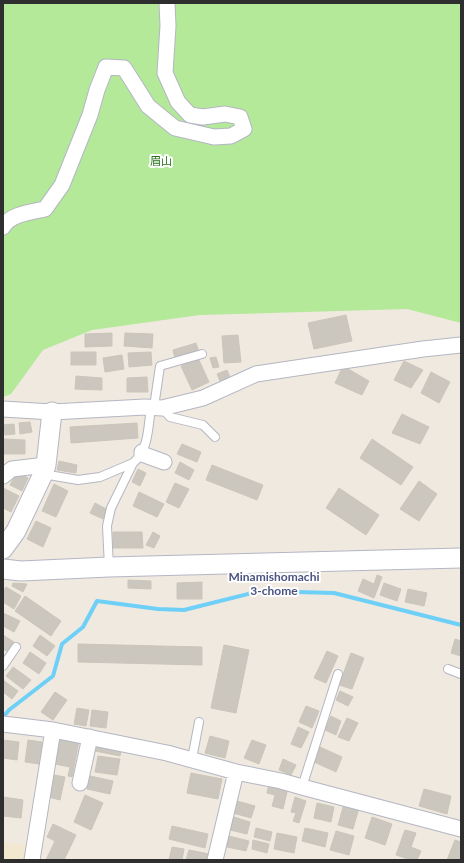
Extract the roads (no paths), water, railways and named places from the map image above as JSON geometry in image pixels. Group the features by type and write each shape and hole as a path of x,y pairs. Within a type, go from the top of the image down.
{"street":[{"path":"3,227 5,222 23,214 45,209 62,185 90,115 97,90 106,67 124,68 148,106 175,128 214,137 231,136 244,129 240,117 225,114 203,117 190,115 178,102 165,73 168,26 167,3"},
{"path":"3,416 42,412 155,407 202,398 256,374 423,349 461,345"},
{"path":"3,409 42,412"},
{"path":"3,549 16,531 44,469 42,412"},
{"path":"138,458 142,454 164,462"},
{"path":"3,476 12,469 44,469"},
{"path":"3,568 21,571 109,567 461,558"},
{"path":"3,724 53,730 167,753 236,772 282,781 461,829"},
{"path":"32,860 53,730"},
{"path":"80,782 90,737"},
{"path":"216,860 236,772"}],"lane":[{"path":"109,567 107,526 111,508 145,444 155,407 160,366 202,354"},
{"path":"155,407 170,418 203,425 216,437"},
{"path":"44,469 78,480 100,477 138,458"},
{"path":"3,666 16,648"},
{"path":"448,669 461,674"},
{"path":"302,787 338,674"},
{"path":"192,759 199,722"}],"waterway":[{"path":"3,717 9,710 53,676 62,644 83,627 97,601 158,609 184,610 260,591 334,593 461,625"}],"district":[{"name":"Minamishomachi 3-chome","path":"274,584"}],"park label":[{"name":"眉山","path":"161,161"}]}
